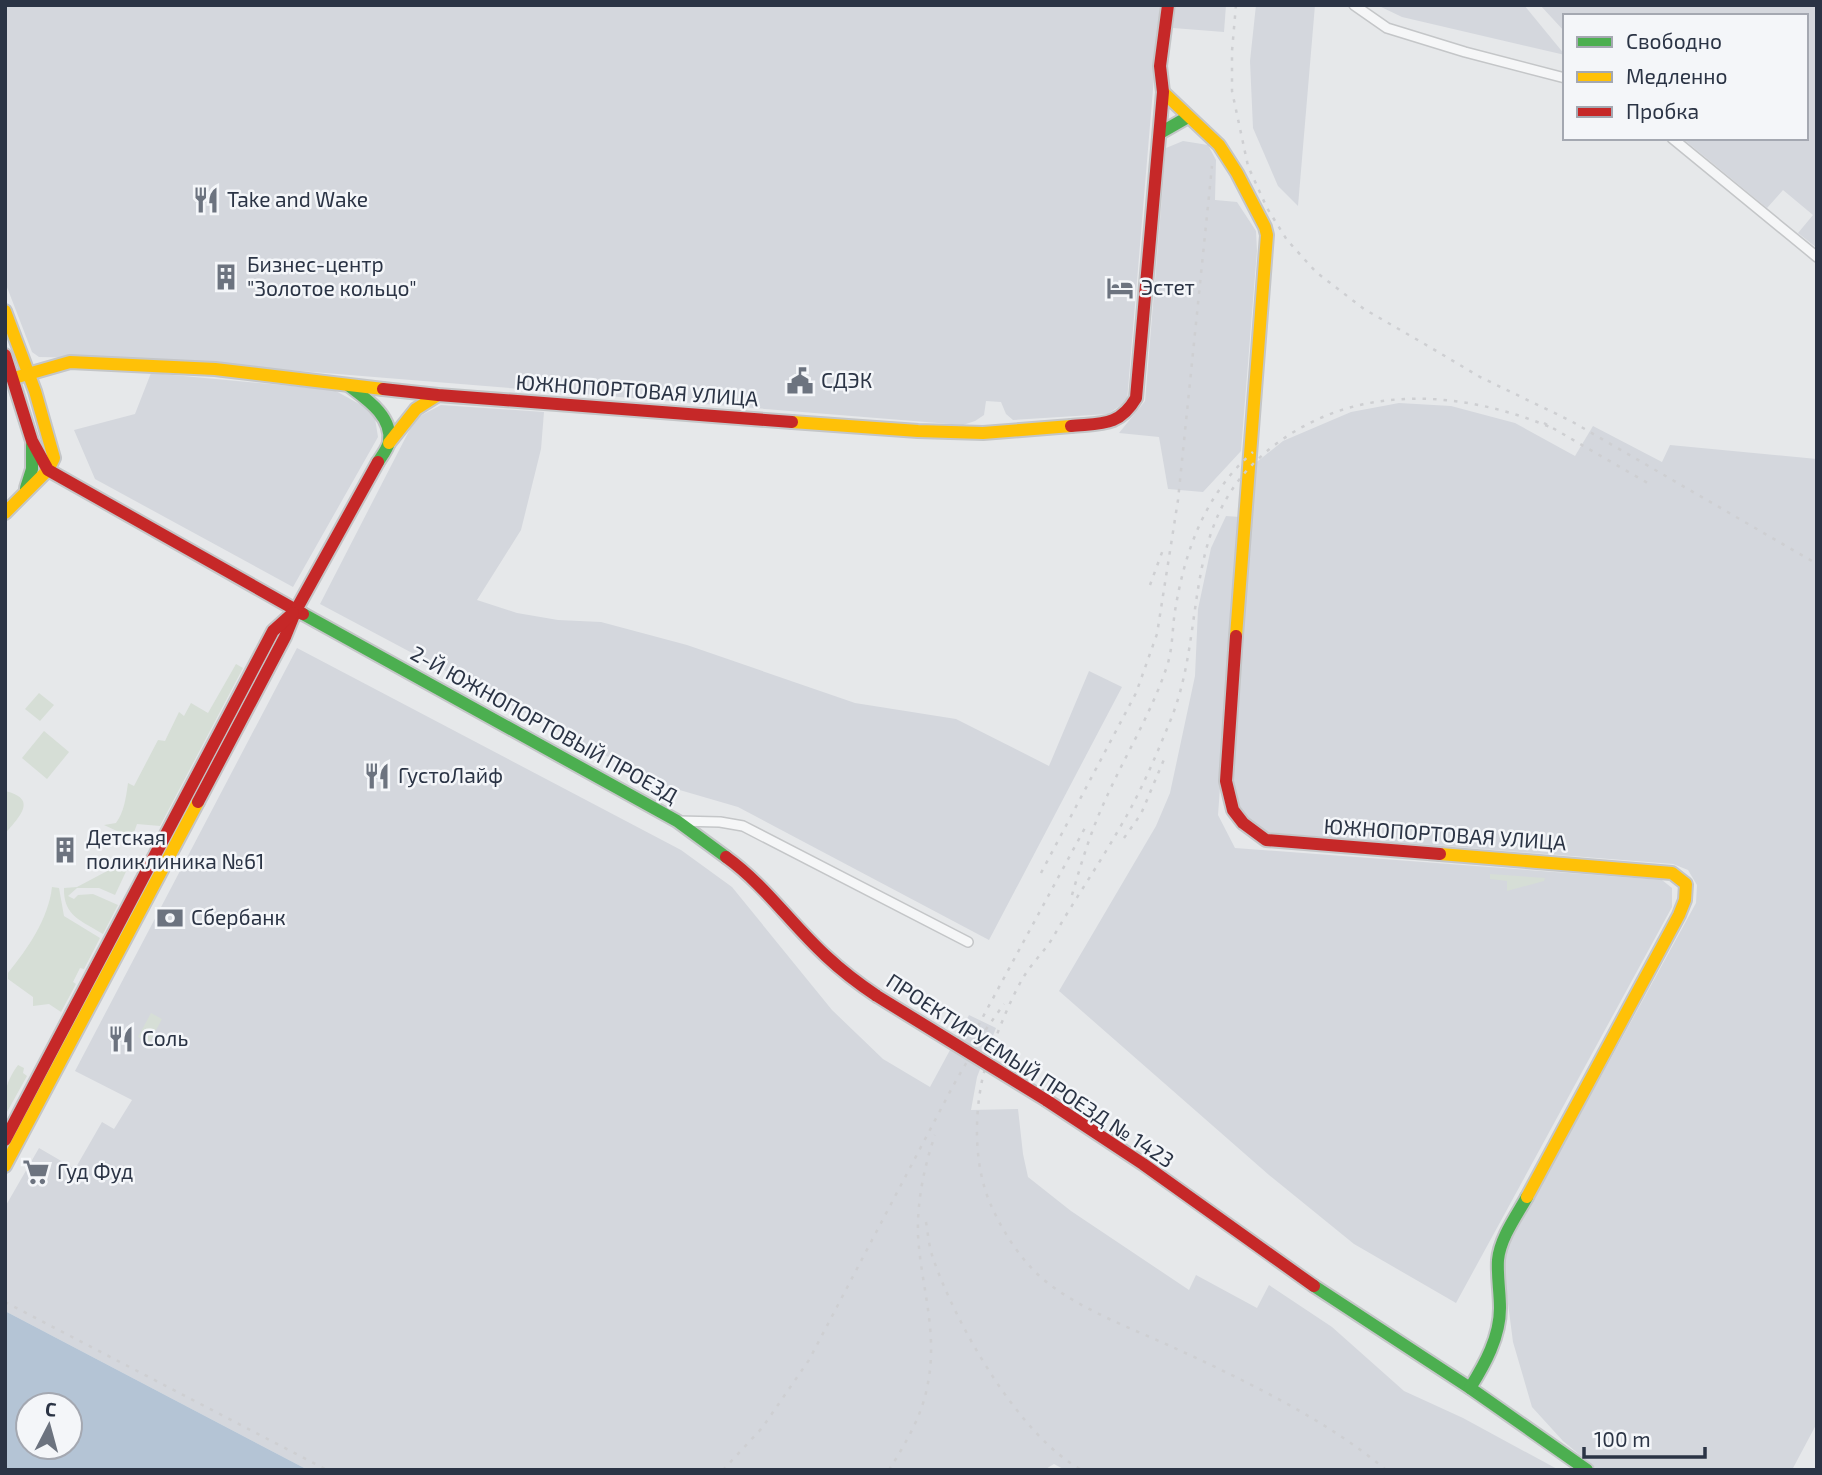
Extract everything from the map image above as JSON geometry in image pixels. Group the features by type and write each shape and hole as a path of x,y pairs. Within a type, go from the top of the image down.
{"main road":[{"name":"ЮЖНОПОРТОВАЯ УЛИЦА","path":"14,378 70,362 133,364 215,369 438,395 918,431 983,433 1114,422 1128,412 1136,398 1163,92 1160,66 1168,5"},
{"path":"1160,133 1188,117 1163,92"},
{"name":"ЮЖНОПОРТОВАЯ УЛИЦА","path":"1188,117 1212,136 1226,153 1267,235 1247,470 1226,783 1231,807 1243,826 1266,840 1646,870 1672,873 1686,884 1685,900 1679,915 1504,1238 1498,1258 1500,1311 1496,1335 1483,1368 1470,1388"},
{"path":"5,311 28,373 54,458 48,470 5,513"},
{"path":"5,355 32,441 48,470"},
{"path":"347,385 383,415 389,428 388,443"},
{"path":"5,1140 269,652 296,610 388,443 416,409 438,395"},
{"path":"24,492 32,469 32,441"},
{"name":"2-Й ЮЖНОПОРТОВЫЙ ПРОЕЗД","path":"48,470 677,821"},
{"path":"5,1166 269,652"},
{"name":"ПРОЕКТИРУЕМЫЙ ПРОЕЗД № 1423","path":"677,821 734,863 766,892 824,955 877,996 1046,1100 1143,1164 1380,1332 1470,1388"},
{"path":"1470,1388 1587,1470"}],"street":[{"path":"1354,5 1387,28 1563,77"},
{"path":"1674,140 1817,257"},
{"name":"2-Й ЮЖНОПОРТОВЫЙ ПРОЕЗД","path":"677,821 720,822 743,826 968,942"}],"shaded area":[{"path":"5,5 1160,5 1127,401 1108,414 1013,420 1006,414 1001,402 986,401 984,415 963,425 226,365 39,357 32,352 5,282"},
{"path":"1176,5 1226,5 1224,32 1173,28"},
{"path":"1256,5 1315,5 1298,206 1278,186 1253,128 1250,61"},
{"path":"1377,5 1524,5 1563,55 1402,17"},
{"path":"1540,5 1817,5 1817,248 1798,233 1813,215 1783,190 1767,208 1684,140 1808,140 1808,14 1563,14 1563,30"},
{"path":"1183,141 1208,145 1216,160 1215,200 1237,202 1256,231 1257,251 1241,451 1203,492 1168,489 1159,437 1119,433 1145,401 1166,148"},
{"path":"151,373 334,390 374,412 378,437 293,587 95,479 74,430 135,414"},
{"path":"1399,403 1451,406 1515,423 1575,456 1593,426 1662,462 1670,445 1817,459 1817,1423 1792,1470 1598,1470 1563,1441 1532,1407 1513,1342 1502,1257 1696,903 1697,885 1688,870 1673,864 1265,832 1240,810 1232,783 1253,465 1283,441 1351,412"},
{"path":"441,405 544,412 541,449 521,530 477,600 517,613 558,620 601,622 687,645 855,703 956,719 1049,766 1089,671 1122,687 989,940 738,807 659,784 320,604 410,429 420,416"},
{"path":"1226,516 1240,517 1218,815 1235,848 1662,880 1672,888 1672,907 1456,1303 1354,1244 1269,1175 1059,991 1156,826 1170,793 1195,676 1198,609 1211,548"},
{"path":"297,648 681,850 732,887 832,1010 883,1059 930,1087 969,1015 996,1028 977,1077 971,1110 1018,1109 1028,1177 1071,1211 1189,1290 1196,1275 1257,1308 1269,1285 1332,1327 1404,1391 1463,1418 1559,1470 1065,1470 1054,1464 1044,1470 308,1470 5,1311 5,1207 39,1148 75,1169 102,1122 114,1129 132,1100 75,1071"},
{"path":"236,664 243,668 160,826 137,824 132,838 104,825 116,823 119,819 128,783 134,786 158,740 165,741 179,712 184,716 191,703 208,713"},
{"path":"39,693 54,705 40,721 25,709"},
{"path":"44,731 69,752 47,779 22,758"},
{"path":"5,791 15,794 24,804 20,815 5,834"},
{"path":"119,856 130,863 115,895 99,888 77,888 68,896 74,899 78,895 93,894 118,905 103,934 75,917 67,905 64,888 77,887 111,869"},
{"path":"1490,874 1545,878 1544,881 1507,891 1507,881 1490,879"},
{"path":"52,887 59,888 64,916 100,938 84,969 80,968 73,982 76,984 61,1012 49,1004 33,1006 33,997 8,979 8,973 30,944 42,922"},
{"path":"151,1013 162,1019 149,1043 138,1037"},
{"path":"18,1065 24,1068 23,1073 27,1076 7,1112 6,1087"}],"water":[{"path":"5,1311 308,1470 5,1470"}],"railway":[{"path":"1236,5 1232,91 1248,166 1267,208 1287,240 1316,272 1364,309 1480,377 1571,421 1817,564"},
{"path":"1041,873 1136,693 1157,634 1178,500 1212,166"},
{"path":"1386,1470 1337,1434 1282,1401 1224,1371 1095,1312 1066,1296 1033,1270 1009,1238 985,1188 977,1140 980,1091 995,1040 1018,988 1052,939 1111,843 1153,761 1182,686 1199,584 1216,520 1232,490 1255,462 1287,436 1322,417 1358,405 1396,400 1435,399 1474,404 1512,413 1550,427"},
{"path":"1544,423 1651,485"},
{"path":"1072,895 1098,816 1166,669 1179,588 1200,524 1222,485 1253,452"},
{"path":"1150,585 1164,547"},
{"path":"1124,838 1141,814 1165,757"},
{"path":"978,1026 1086,826"},
{"path":"723,1470 762,1428 809,1360 953,1086 984,1032 1004,1004"},
{"path":"889,1470 917,1420 930,1368 930,1329 918,1222 922,1184 935,1135"},
{"path":"926,1222 932,1254 943,1285 993,1377 1036,1432 1059,1454 1082,1470"},
{"path":"5,1302 327,1470"}],"traffic: fast":[{"path":"1160,133 1188,117"},
{"path":"348,385 376,409 387,424 389,442 378,462"},
{"path":"26,488 32,469 32,445"},
{"path":"303,614 677,821 726,857"},
{"path":"1470,1388 1486,1360 1497,1329 1500,1308 1499,1252 1527,1197"},
{"path":"1314,1286 1470,1388 1587,1470"}],"traffic: slow":[{"path":"1163,92 1219,145 1237,173 1267,235 1236,636"},
{"path":"5,311 35,391 54,458 48,470 5,513"},
{"path":"14,378 70,362 215,369 383,389"},
{"path":"389,443 416,409 438,395"},
{"path":"792,422 983,433 1071,426"},
{"path":"5,1166 198,802"},
{"path":"1440,854 1672,873 1686,884 1685,900 1679,915 1527,1197"}],"traffic: jam":[{"path":"1071,426 1116,419 1136,398 1163,92 1160,66 1168,5"},
{"path":"5,355 32,441 48,470 303,614"},
{"path":"383,389 792,422"},
{"path":"198,802 285,637 296,610 378,462"},
{"path":"5,1140 273,631 293,613"},
{"path":"1236,636 1226,781 1233,810 1243,823 1266,840 1440,854"},
{"path":"726,857 766,892 826,956 877,996"},
{"path":"877,996 1046,1100"},
{"path":"1046,1100 1143,1164 1314,1286"}],"place":[{"name":"Take and Wake","path":"206,200"},
{"name":"Бизнес-центр \"Золотое кольцо\"","path":"226,277"},
{"name":"Эстет","path":"1120,288"},
{"name":"СДЭК","path":"800,381"},
{"name":"ГустоЛайф","path":"377,776"},
{"name":"Детская поликлиника №61","path":"65,850"},
{"name":"Сбербанк","path":"170,918"},
{"name":"Соль","path":"121,1039"},
{"name":"Гуд Фуд","path":"36,1172"}]}
